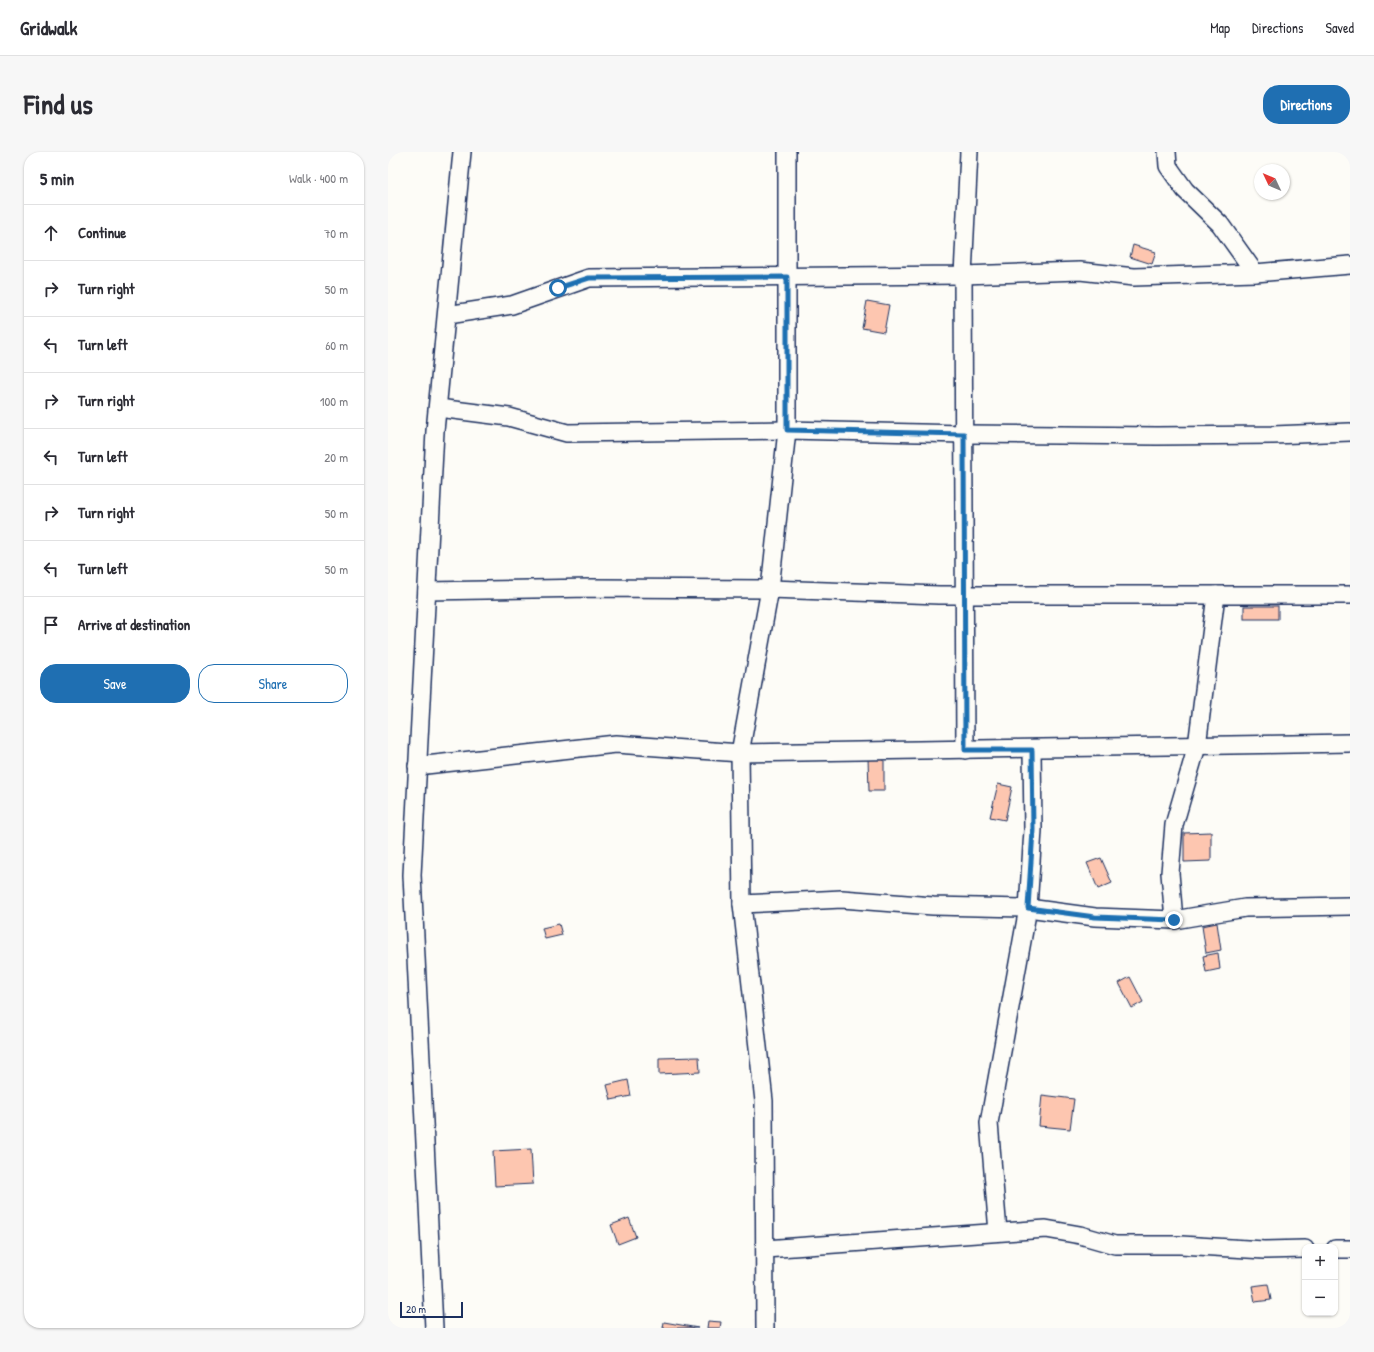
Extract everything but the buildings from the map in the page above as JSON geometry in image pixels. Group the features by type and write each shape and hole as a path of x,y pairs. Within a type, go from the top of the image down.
{"street":[{"path":"434,1328 412,875 438,408 462,152"},
{"path":"765,1328 764,1101 742,904 740,753 770,590 787,430 787,152"},
{"path":"965,750 966,595 963,275 969,152"},
{"path":"1167,152 1168,166 1185,190 1220,224 1255,273"},
{"path":"446,314 512,305 589,278 963,275 1080,271 1134,277 1255,273 1350,266"},
{"path":"438,408 509,417 567,433 787,430 964,434 1265,435 1350,432"},
{"path":"427,591 592,588 770,590 966,595 1350,595"},
{"path":"1174,920 1170,873 1174,825 1197,746 1216,595"},
{"path":"417,766 616,744 740,753 1032,750 1350,743"},
{"path":"998,1232 989,1123 1028,908 1033,830 1032,750"},
{"path":"742,904 842,899 933,906 1028,908 1095,917 1174,920 1245,908 1350,906"},
{"path":"764,1249 998,1232 1046,1230 1080,1236 1114,1245 1181,1245 1264,1250 1302,1249"},
{"path":"1338,1249 1350,1249"}],"route":[{"path":"558,288 589,278 787,277 787,430 964,434 966,595 965,750 1032,750 1033,830 1028,908 1095,917 1174,920"}]}
